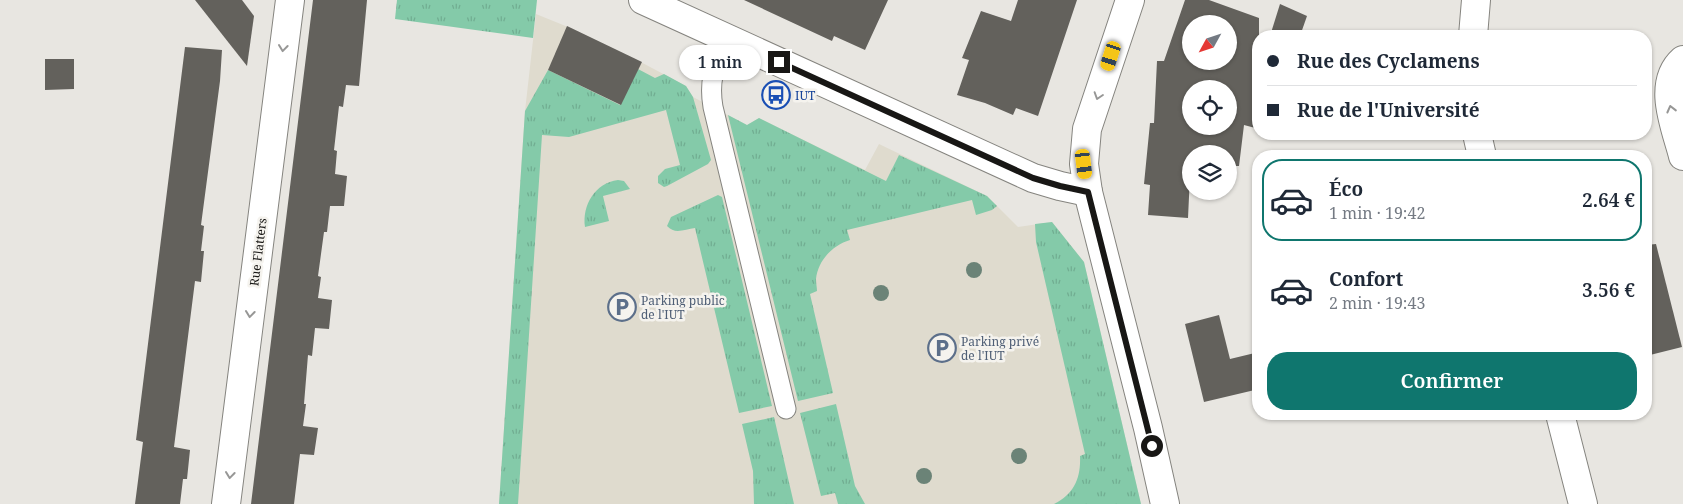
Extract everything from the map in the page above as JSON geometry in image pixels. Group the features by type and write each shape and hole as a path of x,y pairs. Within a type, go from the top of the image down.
{"street":[{"name":"Rue Flatters","path":"226,504 290,0"},
{"path":"643,0 1033,178 1088,192"},
{"path":"1130,0 1087,130 1084,164 1088,192 1148,428 1165,504"},
{"path":"1474,30 1476,0"},
{"path":"1683,60 1670,81 1669,100 1683,156"},
{"path":"1562,420 1583,504"}],"lane":[{"path":"728,38 712,76 710,91 786,409"}],"shaded area":[{"path":"536,14 573,29 635,59 686,86 693,97 747,125 759,118 865,170 879,144 987,196 1018,227 1052,222 1084,262 1141,504 499,504 525,111"}],"green space":[{"path":"397,0 537,0 533,38 395,19"},
{"path":"638,69 655,78 664,74 686,86 693,97 711,160 708,164 667,186 664,187 658,183 658,176 665,169 680,165 666,110 569,137 542,135 518,504 499,504 525,111 548,70 620,105"},
{"path":"728,115 747,125 759,118 886,181 899,155 987,196 997,206 992,210 976,215 972,200 847,230 850,240 827,254 817,272 817,291 810,294 833,393 798,401"},
{"path":"618,180 624,181 630,189 603,196 609,221 585,227 586,211 592,196 603,186"},
{"path":"718,195 722,197 772,406 739,413 695,228 677,231 667,226 671,217"},
{"path":"1052,222 1084,262 1141,504 1054,504 1067,495 1075,484 1079,471 1080,456 1085,454 1036,242 1035,224"},
{"path":"836,404 855,486 865,504 838,504 835,493 821,496 800,413"},
{"path":"774,417 794,504 754,504 753,471 742,424"}],"building":[{"path":"195,0 242,0 254,16 247,66"},
{"path":"313,0 367,0 359,86 346,85 343,107 339,106 334,150 337,151 335,174 347,176 344,206 330,206 327,232 324,232 318,276 321,277 318,298 332,300 329,329 315,328 312,356 308,355 303,426 318,428 314,455 300,454 294,504 251,504"},
{"path":"744,0 888,0 865,50 834,36 832,41"},
{"path":"1018,0 1077,0 1038,116 1016,108 1013,115 985,103 957,95 969,60 962,58 981,11 1011,21"},
{"path":"1185,0 1209,0 1259,18 1259,30 1252,30 1252,127 1244,125 1239,166 1237,166 1237,145 1182,145 1182,200 1189,200 1188,218 1148,215 1150,185 1144,184 1150,123 1154,123 1157,61 1164,61"},
{"path":"1280,4 1307,16 1302,30 1272,30"},
{"path":"567,26 642,62 621,105 548,70"},
{"path":"185,47 222,50 220,81 201,225 204,226 201,251 204,251 201,282 195,281 174,447 190,450 187,479 183,479 180,504 135,504 143,442 136,440"},
{"path":"45,59 74,59 74,89 45,90"},
{"path":"1652,244 1656,244 1682,347 1652,354"},
{"path":"1219,315 1230,359 1252,354 1252,391 1204,402 1185,324"}],"place":[{"name":"IUT","path":"776,95"},
{"name":"Parking public de l'IUT","path":"622,307"},
{"name":"Parking privé de l'IUT","path":"942,348"}],"route":[{"path":"779,62 1033,178 1088,192 1152,446"}]}
